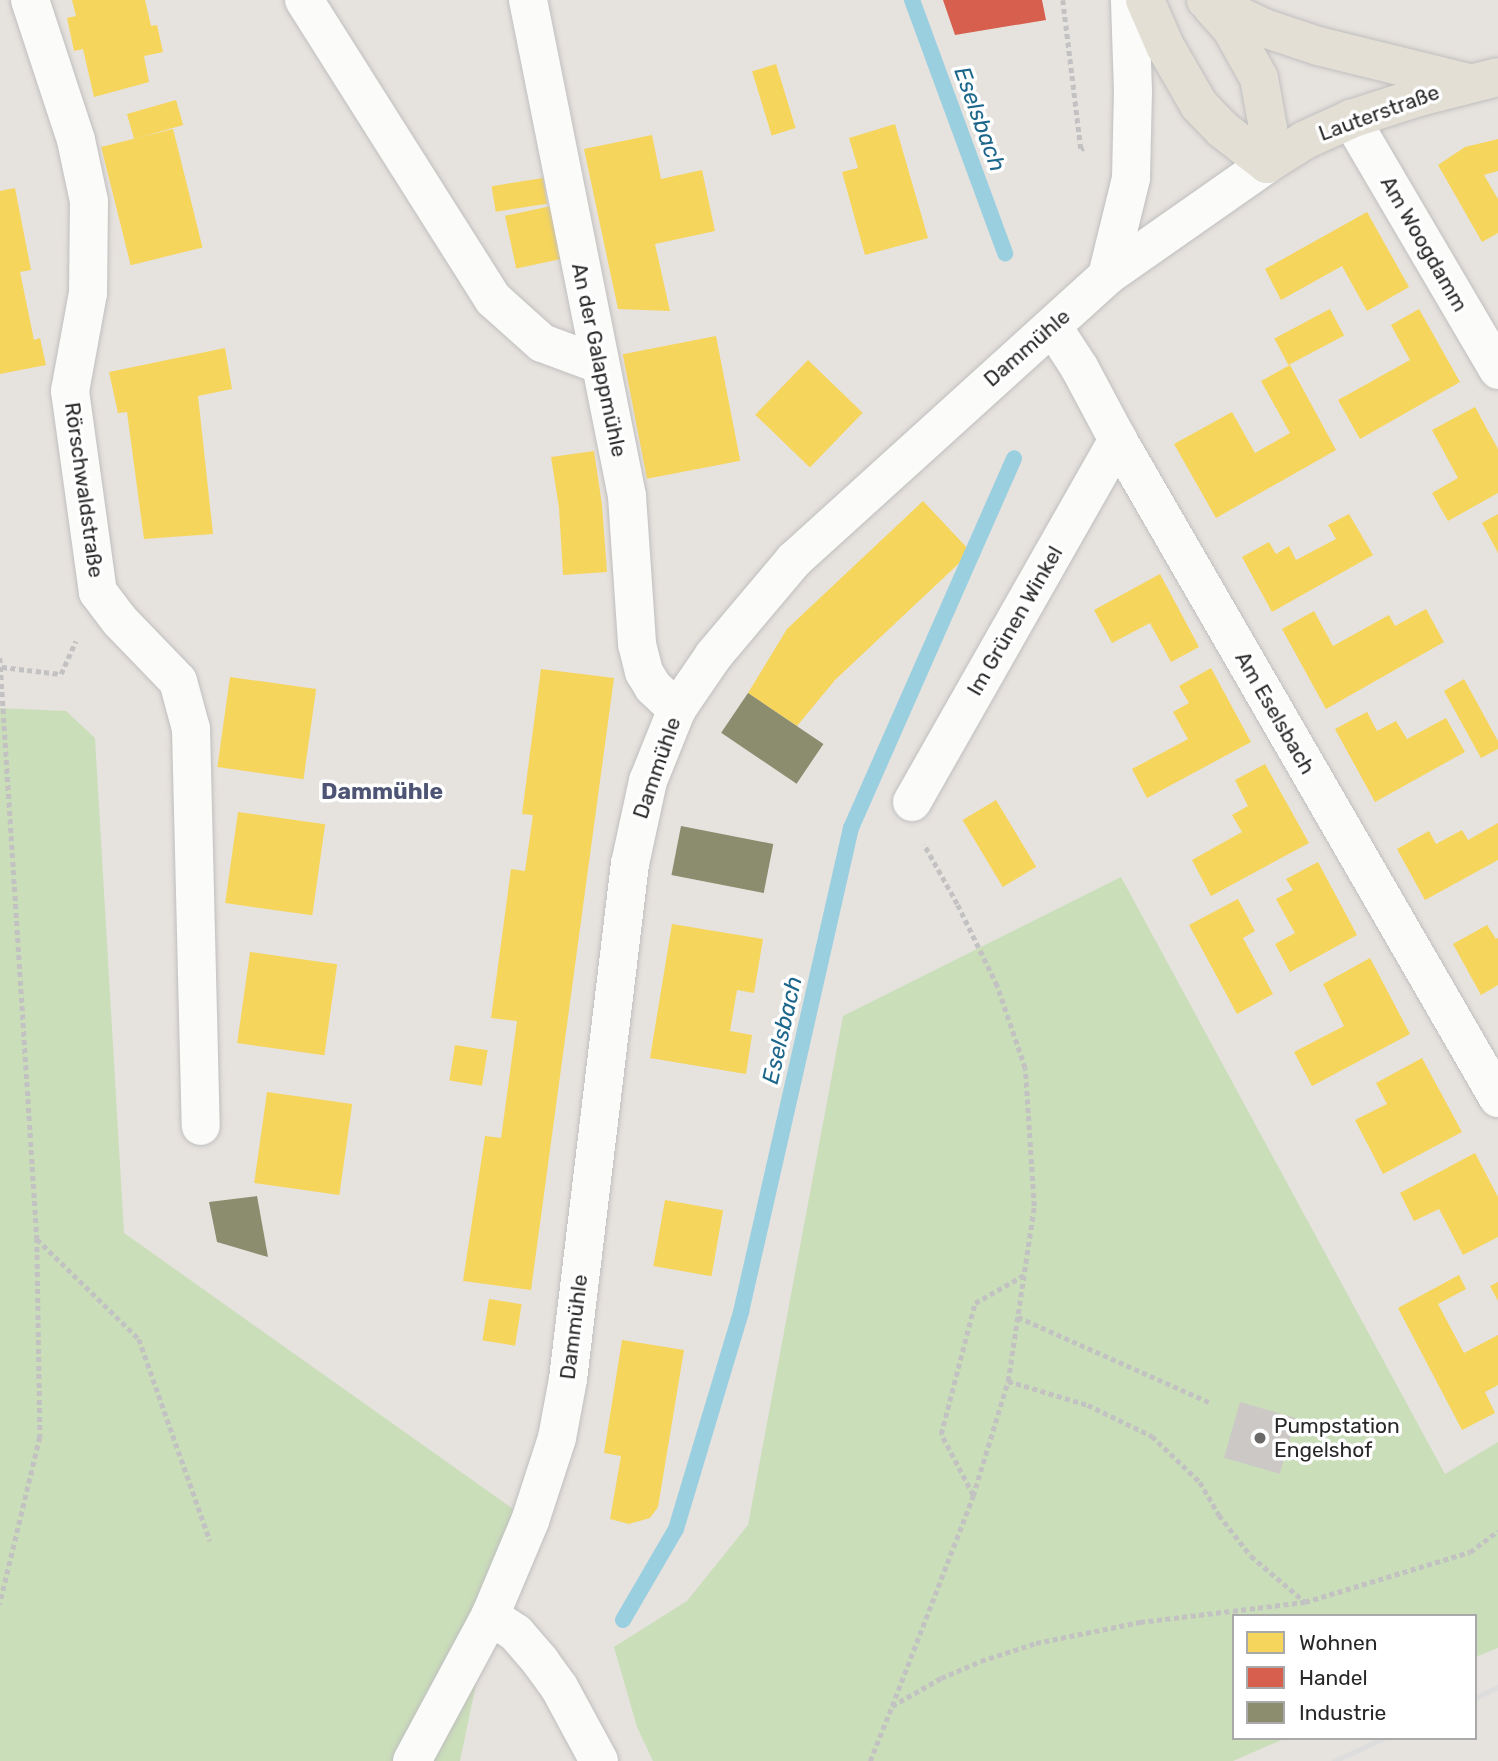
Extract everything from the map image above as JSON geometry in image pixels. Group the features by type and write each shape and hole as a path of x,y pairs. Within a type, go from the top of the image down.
{"main road":[{"path":"1145,0 1165,46 1199,104 1222,129 1267,164"},
{"path":"1206,0 1231,28 1259,78 1268,128 1267,164"},
{"path":"1206,0 1264,28 1318,46 1484,80"},
{"name":"Lauterstraße","path":"1267,164 1305,140 1351,119 1484,80"}],"street":[{"name":"Rörschwaldstraße","path":"30,0 76,140 89,201 88,293 70,391 98,592 120,621 178,681 191,730 201,1126"},
{"path":"304,0 493,299 542,343 599,364"},
{"name":"An der Galappmühle","path":"528,0 627,496 640,659 653,687 677,709"},
{"path":"1107,276 1131,178 1133,92 1130,0"},
{"name":"Am Woogdamm","path":"1351,119 1498,370"},
{"name":"Dammühle","path":"412,1761 490,1616 530,1521 556,1438 568,1379 629,864 649,781 677,709 714,655 794,560 1107,276 1267,164"},
{"name":"Am Eselsbach","path":"1053,327 1079,367 1118,440 1498,1098"},
{"name":"Im Grünen Winkel","path":"912,802 1118,440"},
{"path":"490,1616 516,1633 540,1661 559,1687 599,1761"}],"path":[{"path":"2,667 61,674 98,592"},
{"path":"0,658 37,1238 40,1437 0,1604"},
{"path":"870,1761 973,1496 1008,1381 1034,1206 1025,1068 997,986 957,904 923,844 912,802"},
{"path":"37,1238 139,1339 210,1541"},
{"path":"973,1496 941,1434 975,1303 1024,1275"},
{"path":"1018,1317 1209,1402"},
{"path":"1008,1381 1088,1405 1152,1436 1200,1482 1219,1515 1251,1556 1305,1602"},
{"path":"891,1706 941,1678 1036,1643 1140,1622 1305,1602 1469,1552 1498,1531"}],"green space":[{"path":"0,708 66,711 95,738 124,1233 530,1521 490,1616 460,1761 0,1761"},
{"path":"1121,877 1445,1474 1498,1442 1498,1648 1477,1656 1477,1614 1232,1614 1232,1740 1281,1740 1233,1761 653,1761 637,1727 614,1647 687,1601 748,1525 843,1016"}],"building: Wohnen":[{"path":"72,0 145,0 151,26 157,25 163,52 144,56 149,82 94,97 83,49 74,51 67,18 76,16"},
{"path":"776,64 796,128 772,135 752,71"},
{"path":"176,100 183,125 134,139 127,114"},
{"path":"895,124 928,238 865,255 842,172 858,168 849,138"},
{"path":"173,129 203,247 131,265 101,147"},
{"path":"652,135 661,179 702,170 715,231 655,244 670,311 618,309 584,149"},
{"path":"1498,139 1498,171 1484,175 1498,199 1498,233 1482,242 1438,165 1465,147"},
{"path":"543,178 547,204 496,212 492,186"},
{"path":"15,188 31,270 20,272 34,340 40,338 46,365 0,374 0,191"},
{"path":"551,206 562,259 516,269 505,216"},
{"path":"1367,212 1409,287 1367,311 1342,266 1281,300 1265,269"},
{"path":"1330,309 1344,335 1288,365 1274,339"},
{"path":"1419,309 1460,382 1360,439 1338,400 1410,360 1391,325"},
{"path":"716,336 740,461 647,479 623,354"},
{"path":"225,348 232,389 198,396 213,534 144,539 127,412 118,413 109,372"},
{"path":"808,360 863,413 810,467 755,415"},
{"path":"1290,365 1336,450 1216,518 1174,444 1232,412 1255,453 1290,433 1261,381"},
{"path":"1475,407 1498,449 1498,493 1448,521 1432,493 1458,478 1432,430"},
{"path":"594,451 602,505 607,572 563,575 559,508 551,457"},
{"path":"923,501 971,552 835,680 797,726 748,693 787,629"},
{"path":"1349,514 1373,555 1272,612 1242,557 1269,542 1276,554 1289,546 1296,560 1336,539 1328,525"},
{"path":"1498,514 1498,553 1482,523"},
{"path":"1160,574 1199,647 1171,662 1150,623 1112,643 1094,610"},
{"path":"1426,609 1444,642 1326,709 1282,629 1314,611 1333,646 1389,615 1395,626"},
{"path":"1211,668 1251,742 1147,798 1132,769 1188,739 1173,712 1189,703 1179,686"},
{"path":"541,669 614,678 531,1290 463,1281 485,1136 501,1138 517,1021 491,1018 511,869 525,871 533,815 522,814"},
{"path":"230,677 316,689 303,779 217,767"},
{"path":"1464,679 1498,741 1498,749 1481,758 1444,691"},
{"path":"1367,712 1377,731 1396,721 1407,739 1446,718 1465,752 1375,802 1335,729"},
{"path":"1265,764 1309,843 1211,896 1192,860 1242,832 1232,815 1248,806 1235,780"},
{"path":"996,800 1036,867 1003,887 963,820"},
{"path":"238,812 325,824 312,915 225,903"},
{"path":"1498,823 1498,860 1425,900 1397,849 1429,831 1436,844 1462,830 1468,840"},
{"path":"1318,862 1357,935 1290,972 1275,944 1295,933 1276,899 1293,890 1286,879"},
{"path":"1238,899 1255,931 1243,938 1273,994 1237,1014 1189,925"},
{"path":"672,924 763,939 754,993 737,990 730,1031 752,1035 746,1074 650,1058"},
{"path":"1487,925 1496,939 1498,938 1498,985 1481,995 1453,944"},
{"path":"250,952 337,964 324,1055 237,1043"},
{"path":"1370,958 1410,1034 1312,1086 1294,1052 1344,1026 1323,984"},
{"path":"455,1045 488,1050 482,1086 449,1081"},
{"path":"1422,1058 1462,1132 1383,1174 1355,1120 1387,1104 1376,1083"},
{"path":"267,1092 352,1104 339,1195 254,1183"},
{"path":"1475,1153 1498,1197 1498,1237 1463,1255 1439,1209 1414,1221 1400,1193"},
{"path":"665,1200 723,1210 711,1276 653,1266"},
{"path":"1459,1275 1466,1289 1438,1304 1464,1353 1498,1335 1498,1385 1485,1392 1495,1413 1462,1430 1398,1308"},
{"path":"1498,1282 1498,1301 1490,1286"},
{"path":"489,1299 522,1304 515,1346 482,1340"},
{"path":"622,1340 684,1350 658,1507 650,1518 629,1524 610,1519 621,1456 604,1453"}],"building: Handel":[{"path":"943,0 1042,0 1046,20 955,35"}],"building: Industrie":[{"path":"748,693 823,744 797,784 721,733"},
{"path":"681,826 773,844 764,893 671,875"},
{"path":"257,1196 268,1257 217,1242 209,1202"}],"building: Sonstige":[{"name":"Pumpstation Engelshof","path":"1240,1402 1296,1418 1280,1474 1224,1458"}],"waterway":[{"name":"Eselsbach","path":"912,0 1005,253"},
{"name":"Eselsbach","path":"623,1620 676,1529 741,1312 851,828 1014,458"}],"railway":[{"path":"1477,1697 1498,1687"},
{"path":"1334,1761 1380,1740"}],"place":[{"name":"Pumpstation Engelshof","path":"1260,1438"}],"district":[{"name":"Dammühle","path":"382,791"}]}
